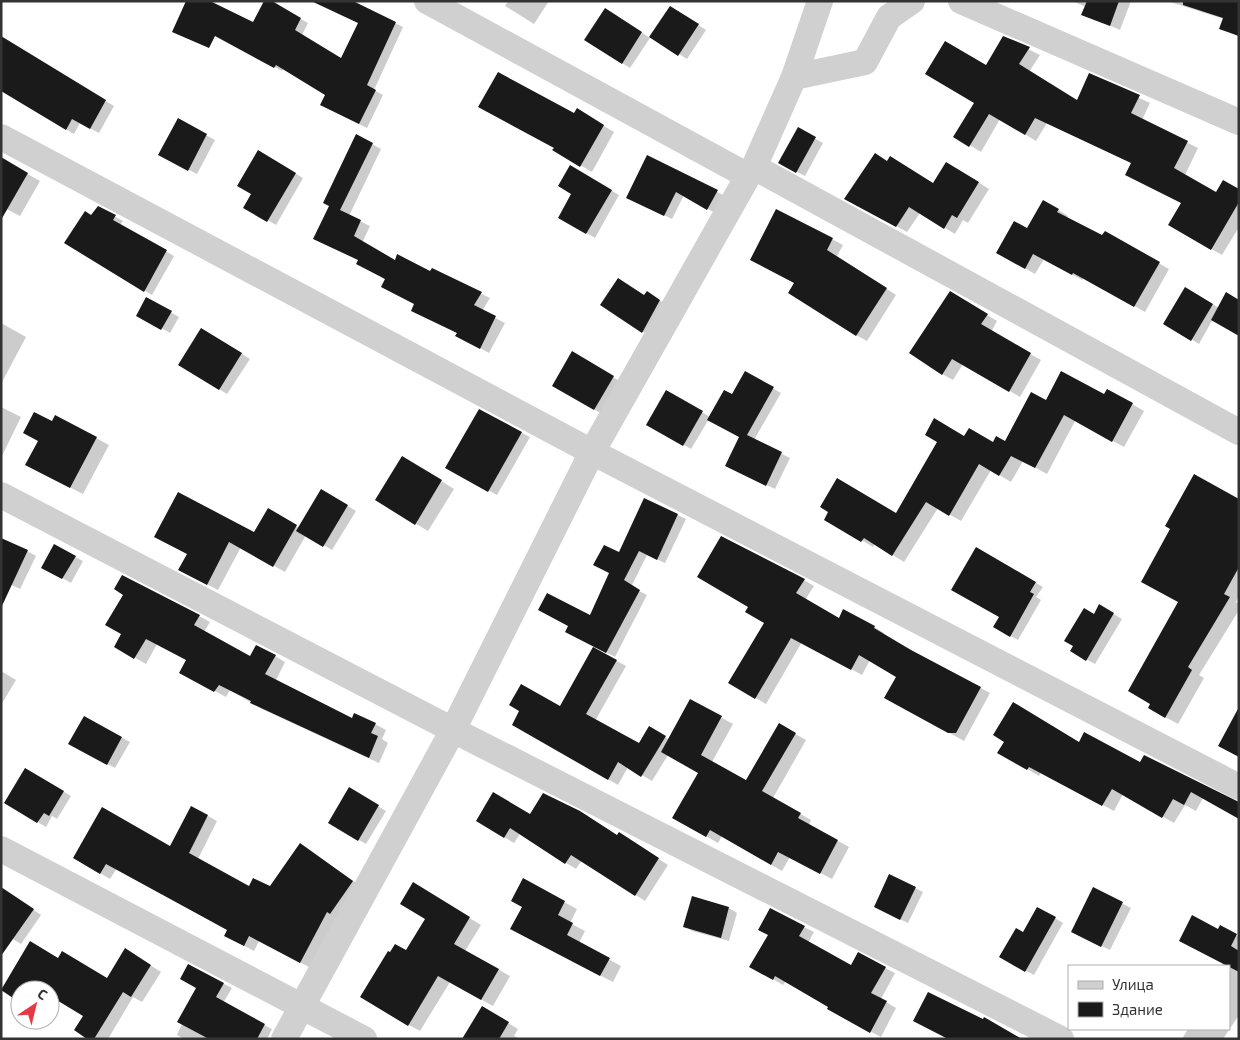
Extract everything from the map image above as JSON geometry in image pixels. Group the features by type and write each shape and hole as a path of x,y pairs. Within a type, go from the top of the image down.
{"street":[{"path":"427,1 1239,432"},
{"path":"284,1039 453,730 592,452 751,172 794,77 820,1"},
{"path":"794,77 865,62 889,17 912,1"},
{"path":"961,1 1239,122"},
{"path":"1,137 592,452 1239,787"},
{"path":"1,495 453,730 1061,1039"},
{"path":"1,849 364,1039"}],"building":[{"path":"186,1 210,1 253,22 264,1 272,1 301,18 295,30 341,58 358,23 311,1 353,1 396,22 367,85 376,90 359,124 320,105 325,95 276,65 274,68 215,36 209,48 172,32"},
{"path":"1087,1 1119,1 1110,26 1081,15"},
{"path":"1183,1 1239,1 1239,36 1219,29 1223,18 1183,5"},
{"path":"670,6 699,24 678,56 649,37"},
{"path":"605,8 642,32 622,64 584,40"},
{"path":"1,36 106,100 90,129 72,119 66,130 1,91"},
{"path":"1003,36 1030,47 1019,64 1077,100 1089,73 1140,95 1131,113 1188,141 1174,168 1216,192 1223,180 1239,189 1239,202 1211,250 1168,225 1181,203 1125,175 1131,163 1035,118 1025,135 989,114 969,147 953,137 974,103 925,74 945,41 986,65"},
{"path":"498,72 574,113 577,108 604,125 580,167 552,150 554,148 478,107"},
{"path":"178,118 207,134 188,171 158,155"},
{"path":"798,127 816,137 796,173 778,163"},
{"path":"356,134 373,143 340,210 361,220 354,236 395,260 397,254 430,271 432,268 482,292 474,305 496,316 480,349 455,336 457,333 411,311 414,304 381,287 385,279 356,264 358,260 313,239 329,206 323,203"},
{"path":"258,150 296,173 267,222 243,208 251,194 237,186"},
{"path":"875,153 887,161 890,156 933,183 946,162 979,182 957,218 952,215 944,229 909,207 896,227 844,199"},
{"path":"647,155 718,190 707,210 676,192 664,216 626,198"},
{"path":"1,157 28,173 1,220"},
{"path":"570,165 612,190 586,234 558,218 571,194 558,186"},
{"path":"1043,200 1059,209 1057,212 1102,235 1105,231 1160,262 1134,307 1073,273 1072,275 1033,254 1025,269 996,253 1014,221 1027,228"},
{"path":"98,206 116,215 113,220 167,250 144,292 64,243 85,211 91,215"},
{"path":"776,209 833,238 827,250 887,288 856,336 788,293 794,283 750,260"},
{"path":"618,278 644,295 647,291 660,300 642,333 600,305"},
{"path":"1185,287 1213,304 1191,341 1163,324"},
{"path":"950,291 988,314 981,324 1031,353 1009,392 952,359 942,375 909,353"},
{"path":"1226,292 1239,300 1239,336 1211,320"},
{"path":"146,297 172,311 161,330 136,316"},
{"path":"201,328 242,353 219,390 178,365"},
{"path":"572,351 614,376 594,410 552,386"},
{"path":"745,371 774,387 747,435 782,452 766,486 725,466 739,437 707,420 724,390 732,394"},
{"path":"1061,371 1104,394 1107,389 1133,403 1112,442 1064,415 1035,468 1011,456 999,476 979,464 949,516 926,502 892,556 864,538 861,542 824,520 828,512 820,507 837,478 896,513 937,442 925,435 934,418 964,436 969,428 993,442 996,436 1005,441 1031,392 1046,400"},
{"path":"666,390 703,411 683,446 646,425"},
{"path":"479,409 522,432 488,492 445,468"},
{"path":"34,412 52,421 55,415 97,437 70,488 25,465 38,441 23,433"},
{"path":"402,456 442,480 415,525 375,500"},
{"path":"1194,474 1239,499 1239,567 1224,594 1230,597 1188,667 1192,670 1165,718 1148,708 1150,704 1128,691 1178,602 1141,582 1170,529 1165,526"},
{"path":"321,489 348,505 323,547 296,531"},
{"path":"178,492 254,532 268,508 297,525 273,567 229,542 207,585 178,570 187,554 154,537"},
{"path":"644,498 678,514 657,560 639,551 624,580 640,590 606,653 565,632 568,626 538,610 547,593 590,615 609,573 593,565 604,545 619,552"},
{"path":"721,536 805,579 796,593 839,618 843,609 875,626 874,628 911,650 981,687 956,733 948,733 884,698 896,677 859,655 851,670 791,638 755,699 728,683 764,623 745,612 748,607 697,577"},
{"path":"1,538 28,550 1,608"},
{"path":"54,544 76,556 62,579 41,568"},
{"path":"976,547 1036,582 1030,592 1034,594 1010,637 993,627 999,617 951,590"},
{"path":"122,575 200,615 194,625 250,656 256,645 276,655 265,674 352,718 354,713 376,723 371,733 378,736 369,758 250,703 251,701 219,685 214,692 179,673 186,660 146,639 134,659 114,647 121,634 105,625 123,595 114,589"},
{"path":"1099,604 1114,613 1086,661 1070,651 1073,646 1064,641 1084,608 1094,614"},
{"path":"593,647 617,660 586,714 639,743 649,726 666,736 641,777 618,762 608,780 512,725 519,711 509,705 521,684 560,706"},
{"path":"690,699 722,716 701,755 746,780 779,723 796,733 762,791 801,813 798,818 838,840 820,874 778,852 771,865 710,830 706,837 672,818 698,773 661,752"},
{"path":"1013,702 1079,742 1084,732 1140,762 1144,755 1239,802 1239,819 1191,792 1184,805 1173,799 1162,818 1112,789 1102,806 1029,767 1027,770 997,753 1004,742 993,735"},
{"path":"1239,707 1239,757 1218,746"},
{"path":"84,716 122,737 107,765 68,744"},
{"path":"25,768 64,791 49,816 44,813 37,823 4,803"},
{"path":"349,787 379,805 358,841 328,823"},
{"path":"493,792 530,814 543,793 580,811 617,835 619,832 659,858 635,896 571,855 565,864 510,828 504,838 476,821"},
{"path":"191,806 208,815 189,853 249,886 253,878 270,886 300,843 353,881 330,914 327,912 300,963 249,936 244,946 224,936 227,930 106,864 100,874 73,858 102,807 170,846"},
{"path":"889,874 916,887 900,920 874,907"},
{"path":"523,878 565,901 558,915 573,923 567,935 610,958 600,976 510,929 522,907 511,901"},
{"path":"413,882 470,917 454,944 499,969 481,1000 438,976 408,1026 360,997 388,951 390,952 395,944 406,950 425,919 400,904"},
{"path":"1,887 34,909 1,956"},
{"path":"1093,887 1123,902 1101,947 1071,932"},
{"path":"692,896 729,907 721,938 683,927"},
{"path":"1037,907 1056,917 1025,972 999,957 1016,928 1023,932"},
{"path":"770,908 805,926 799,936 851,965 858,952 886,967 871,993 887,1001 870,1033 827,1009 828,1007 775,976 773,980 749,967 768,935 758,930"},
{"path":"1192,915 1218,929 1220,925 1237,934 1231,946 1239,951 1239,972 1230,967 1230,965 1225,965 1179,941"},
{"path":"30,941 58,958 62,951 107,978 125,948 151,965 131,997 123,992 94,1039 87,1039 74,1030 83,1016 60,1002 60,980 10,980 10,996 1,990"},
{"path":"188,964 224,983 216,997 265,1024 257,1039 209,1039 177,1022 196,988 180,979"},
{"path":"928,992 983,1019 984,1017 1022,1039 948,1039 913,1021"},
{"path":"482,1006 509,1022 499,1039 462,1039"}]}
